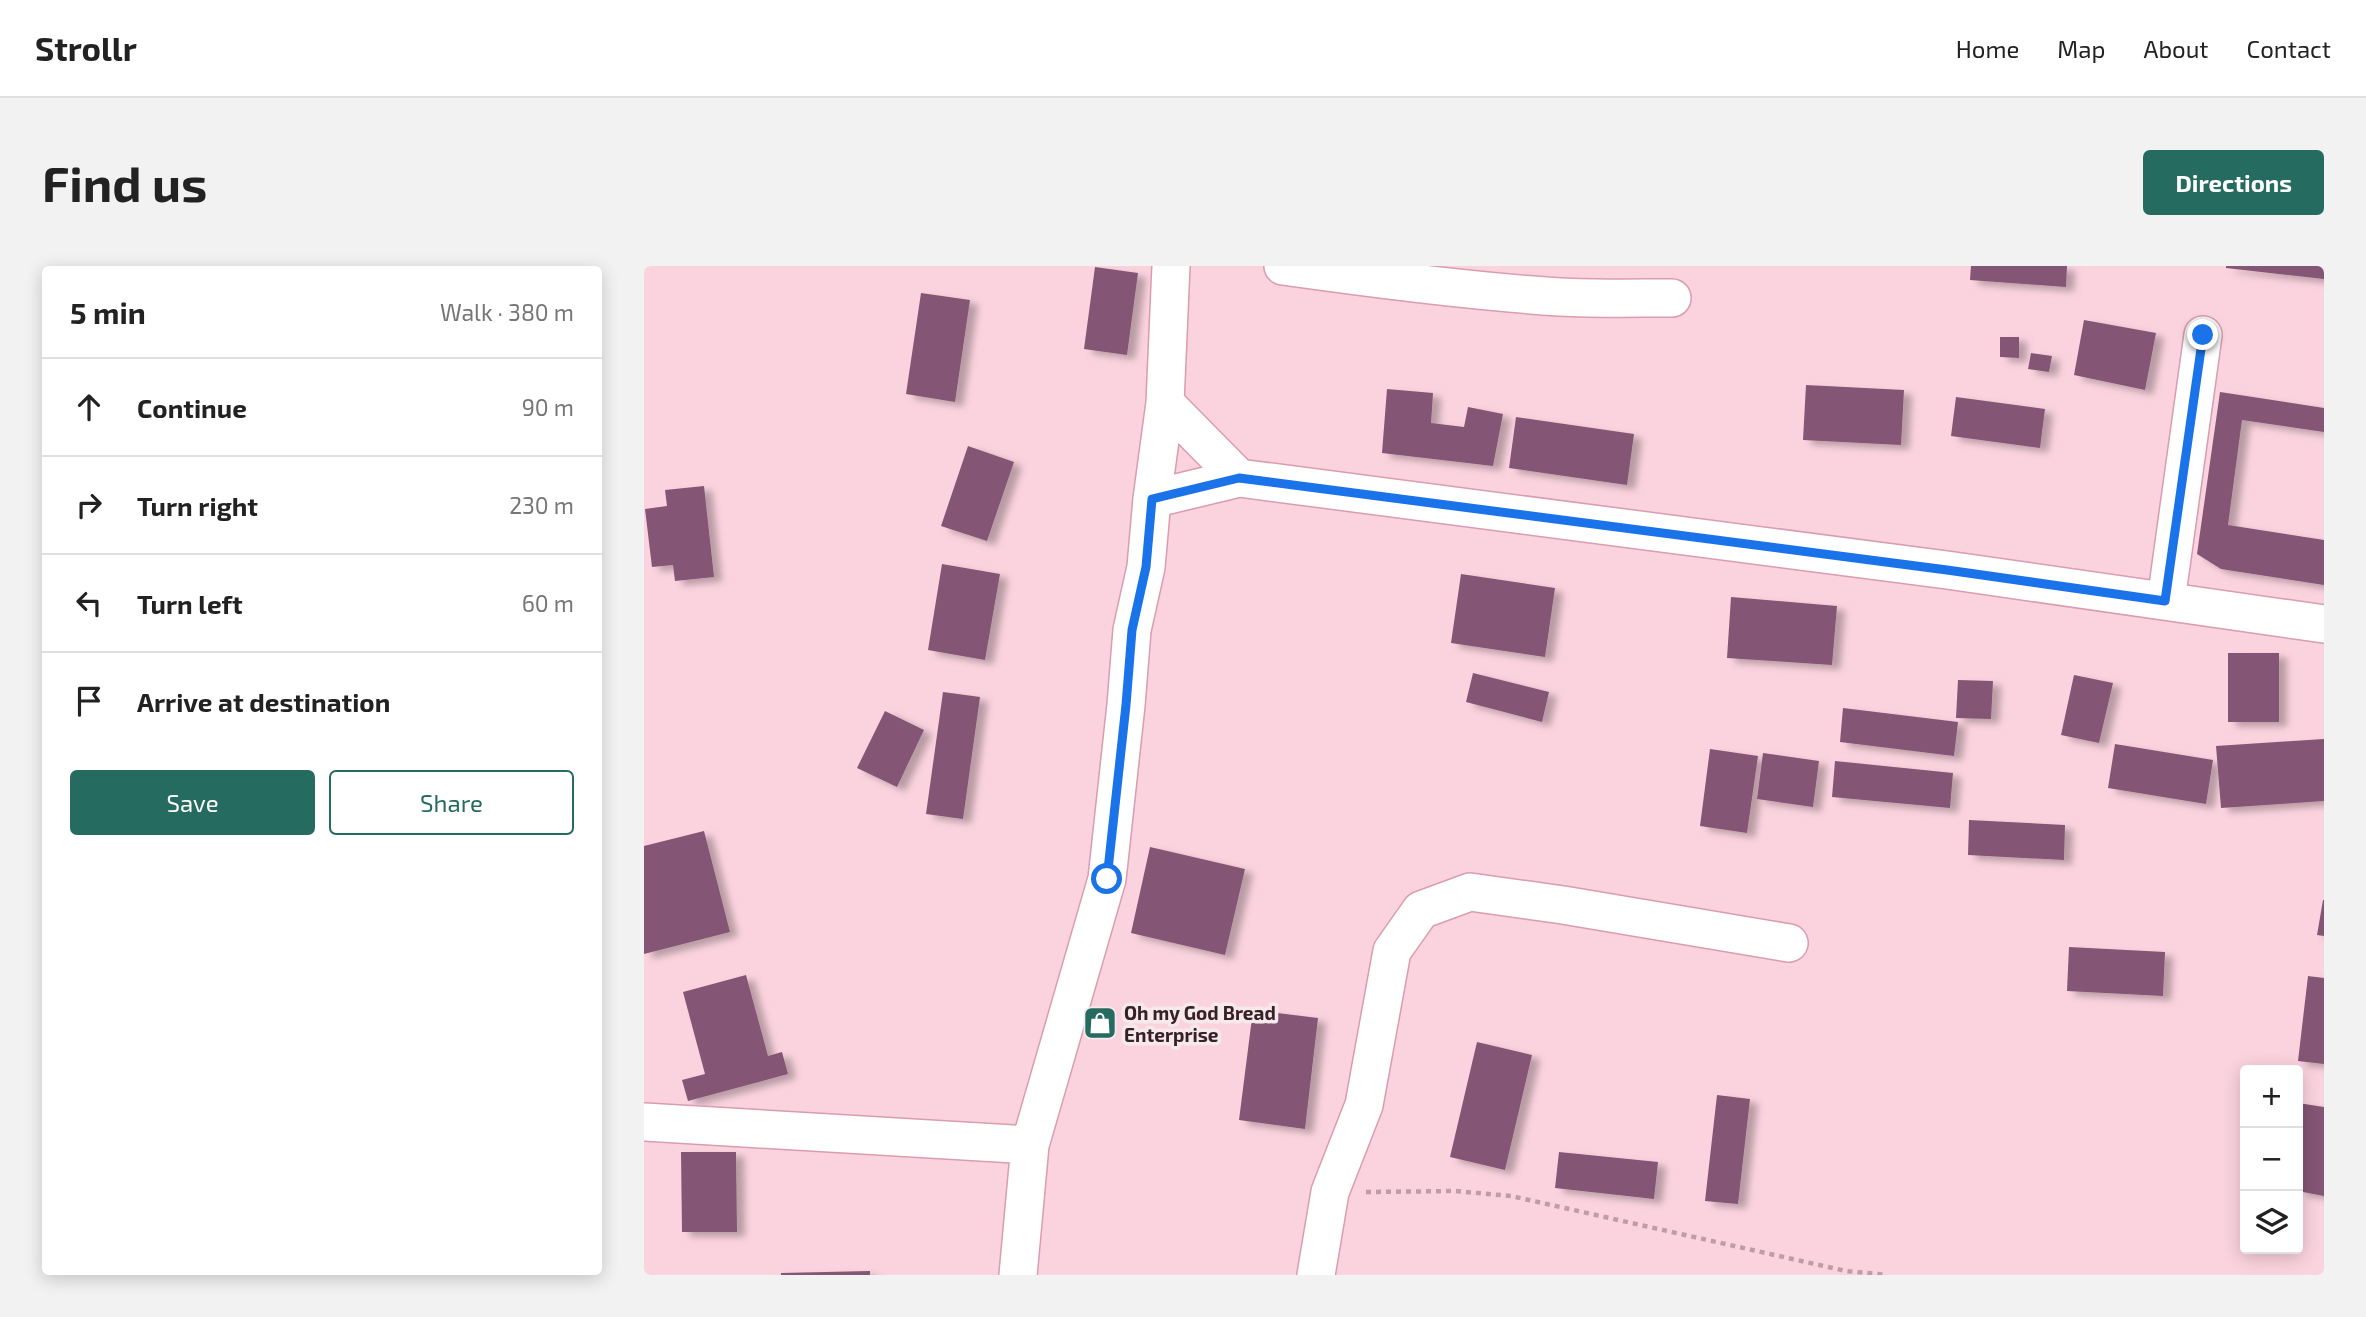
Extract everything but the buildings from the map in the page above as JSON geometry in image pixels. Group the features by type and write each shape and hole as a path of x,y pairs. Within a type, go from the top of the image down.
{"street":[{"path":"1018,1275 1030,1145 1107,879 1132,630 1146,567 1165,403 1171,266"},
{"path":"1283,266 1371,280 1482,291 1562,297 1672,298"},
{"path":"2165,601 2203,335"},
{"path":"1165,403 1239,478"},
{"path":"1152,499 1239,478 1947,570 2324,624"},
{"path":"1315,1275 1330,1192 1364,1105 1392,951 1421,910 1470,892 1789,943"},
{"path":"644,1122 1030,1145"}],"path":[{"path":"1330,1192 1455,1191 1511,1196 1846,1271 1887,1275"}],"place":[{"name":"Oh my God Bread Enterprise","path":"1100,1023"}],"route":[{"path":"1107,879 1132,630 1146,567 1152,499 1239,478 2165,601 2203,335"}]}
